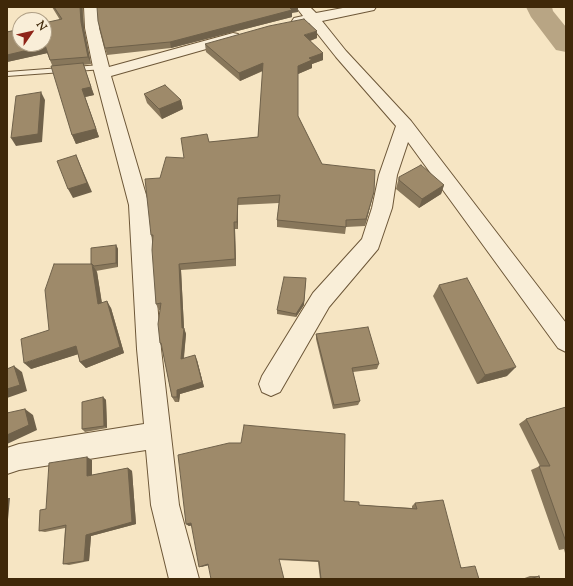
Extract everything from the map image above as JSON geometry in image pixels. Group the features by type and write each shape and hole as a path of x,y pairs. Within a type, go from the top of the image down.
{"street":[{"path":"91,7 92,28 102,70 139,205 149,349 165,505 184,579"},
{"path":"289,23 307,13 369,7"},
{"path":"307,13 405,125 566,341"},
{"path":"102,70 246,34"},
{"path":"271,384 321,300 371,243 382,208 388,175 405,125"},
{"path":"7,461 19,457 159,435"}],"lane":[{"path":"7,74 102,70"}],"building":[{"path":"54,7 80,7 81,22 88,57 50,60 47,52 52,52 52,21 62,19"},
{"path":"97,7 289,7 292,10 170,42 105,48 98,21"},
{"path":"304,19 317,31 304,35 323,53 309,58 312,60 298,66 298,116 322,164 375,170 374,192 366,219 346,220 346,227 277,220 280,195 238,198 237,222 234,222 235,259 179,264 182,328 184,328 181,359 195,355 202,382 177,390 177,397 172,397 160,343 158,324 161,303 156,304 152,250 153,235 151,235 145,179 160,178 166,157 184,158 181,138 207,134 209,142 258,137 263,63 239,73 205,44 269,26"},
{"path":"12,31 12,52 20,52 7,55 7,32"},
{"path":"83,63 91,87 82,89 96,129 72,135 51,66"},
{"path":"165,85 181,100 159,109 144,94"},
{"path":"41,92 38,134 11,138 16,96"},
{"path":"76,155 87,183 68,189 57,161"},
{"path":"421,165 444,185 422,199 399,180 399,177"},
{"path":"116,245 116,263 94,266 91,264 91,248"},
{"path":"54,264 92,264 98,304 107,301 120,347 80,362 76,346 24,363 21,339 49,330 45,290"},
{"path":"284,277 306,278 304,301 296,314 277,310"},
{"path":"467,278 516,367 485,375 439,285"},
{"path":"368,327 379,364 352,368 360,401 334,405 316,334"},
{"path":"14,366 20,385 7,389 7,369"},
{"path":"103,397 104,426 82,429 82,402"},
{"path":"566,407 566,542 539,466 550,466 526,419"},
{"path":"25,409 29,425 7,435 7,413"},
{"path":"244,425 345,434 344,501 359,502 359,505 417,509 415,503 443,500 461,568 475,566 479,579 321,579 319,561 279,559 284,579 211,579 208,564 199,567 191,523 186,524 178,455 229,443 241,443"},
{"path":"87,457 87,476 128,468 132,522 86,535 84,561 63,564 66,525 39,531 40,510 46,509 49,463"},
{"path":"539,576 540,579 530,579"}],"waterway":[{"path":"539,7 540,12 566,44"}]}
